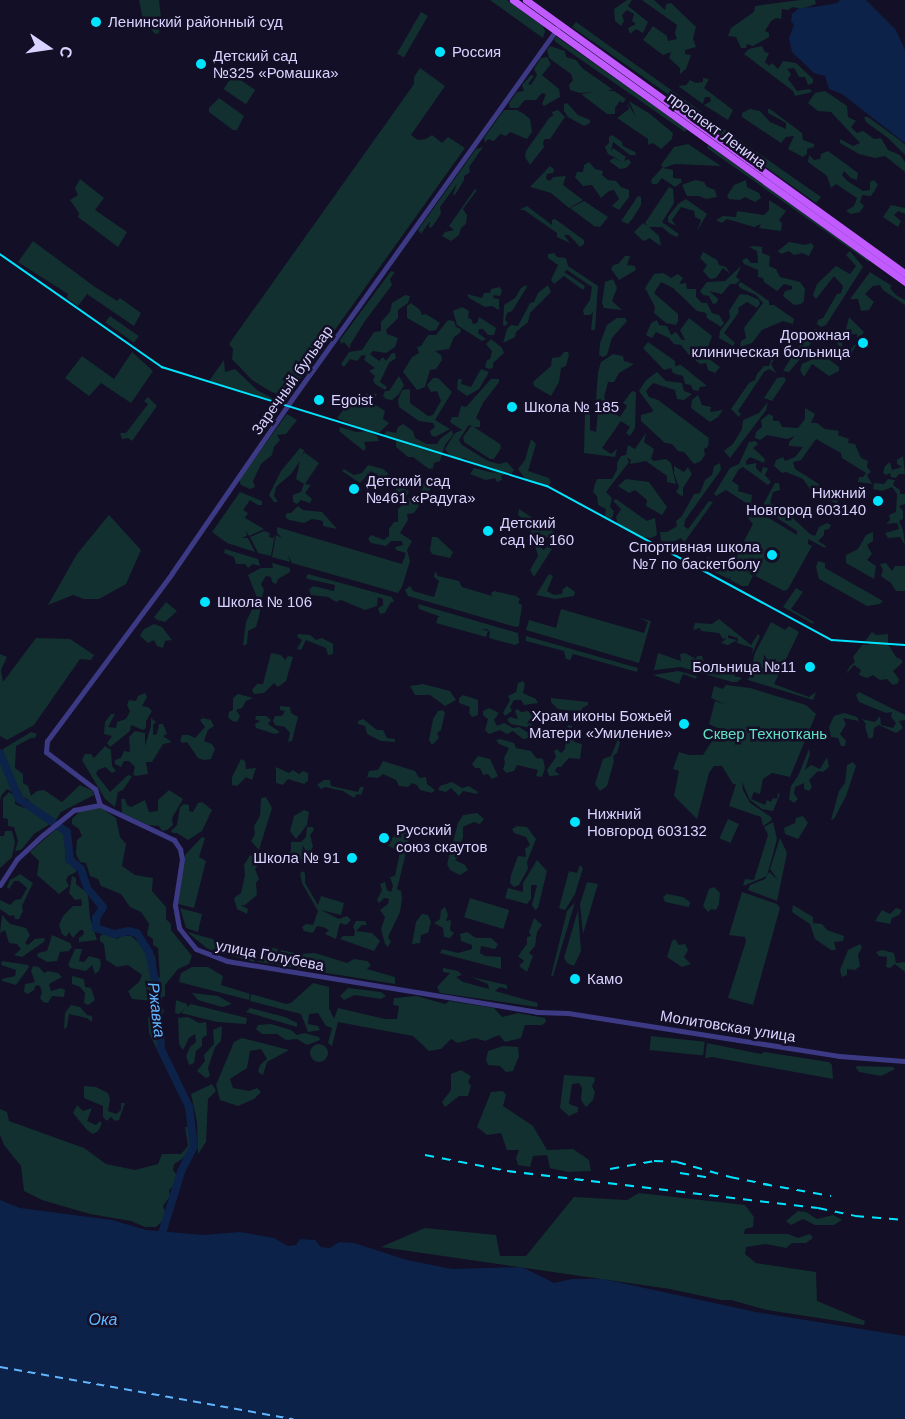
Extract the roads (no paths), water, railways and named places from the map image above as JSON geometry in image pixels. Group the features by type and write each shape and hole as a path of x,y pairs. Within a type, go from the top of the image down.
{"main road":[{"name":"проспект Ленина","path":"513,0 558,28 905,273"},
{"name":"проспект Ленина","path":"526,0 558,28 905,282"}],"street":[{"name":"Заречный бульвар","path":"100,805 95,789 49,755 45,749 50,738 185,555 292,399 558,28"},
{"path":"0,885 21,855 42,835 74,810 100,805"},
{"name":"улица Голубева","path":"100,805 174,840 180,849 182,865 176,895 176,917 187,940 206,954 254,967 548,1012"},
{"name":"Молитовская улица","path":"548,1012 568,1013 839,1056 905,1061"}],"water":[{"path":"840,0 866,0 896,30 905,50 905,143 842,94 829,89 825,76 814,73 792,52 789,38 794,25 791,21 792,14 799,8 837,3"},
{"name":"Ока","path":"0,1200 20,1208 112,1220 146,1230 203,1235 240,1232 274,1238 288,1246 296,1245 300,1239 315,1240 321,1247 330,1248 339,1242 354,1243 407,1260 452,1269 522,1267 554,1283 572,1279 603,1279 756,1312 905,1336 905,1419 0,1419"}],"waterway":[{"name":"Ржавка","path":"0,753 19,799 67,832 70,860 81,869 87,888 103,907 96,918 96,928 115,934 128,931 137,933 149,952 157,990 161,1049 189,1107 194,1146 181,1172 160,1240"}],"tram line":[{"path":"0,254 162,367 547,486 832,640 905,645"}],"railway":[{"path":"425,1155 507,1171 818,1208 855,1216 905,1220"},
{"path":"610,1169 654,1161 677,1162 730,1177 770,1185"},
{"path":"680,1173 712,1178"},
{"path":"763,1184 831,1196"}],"place":[{"name":"Ленинский районный суд","path":"96,22"},
{"name":"Россия","path":"440,52"},
{"name":"Детский сад №325 «Ромашка»","path":"201,64"},
{"name":"Дорожная клиническая больница","path":"863,343"},
{"name":"Egoist","path":"319,400"},
{"name":"Школа № 185","path":"512,407"},
{"name":"Детский сад №461 «Радуга»","path":"354,489"},
{"name":"Нижний Новгород 603140","path":"878,501"},
{"name":"Детский сад № 160","path":"488,531"},
{"name":"Спортивная школа №7 по баскетболу","path":"772,555"},
{"name":"Школа № 106","path":"205,602"},
{"name":"Больница №11","path":"810,667"},
{"name":"Храм иконы Божьей Матери «Умиление»","path":"684,724"},
{"name":"Нижний Новгород 603132","path":"575,822"},
{"name":"Русский союз скаутов","path":"384,838"},
{"name":"Школа № 91","path":"352,858"},
{"name":"Камо","path":"575,979"}],"park label":[{"name":"Сквер Техноткань","path":"765,734"}]}
